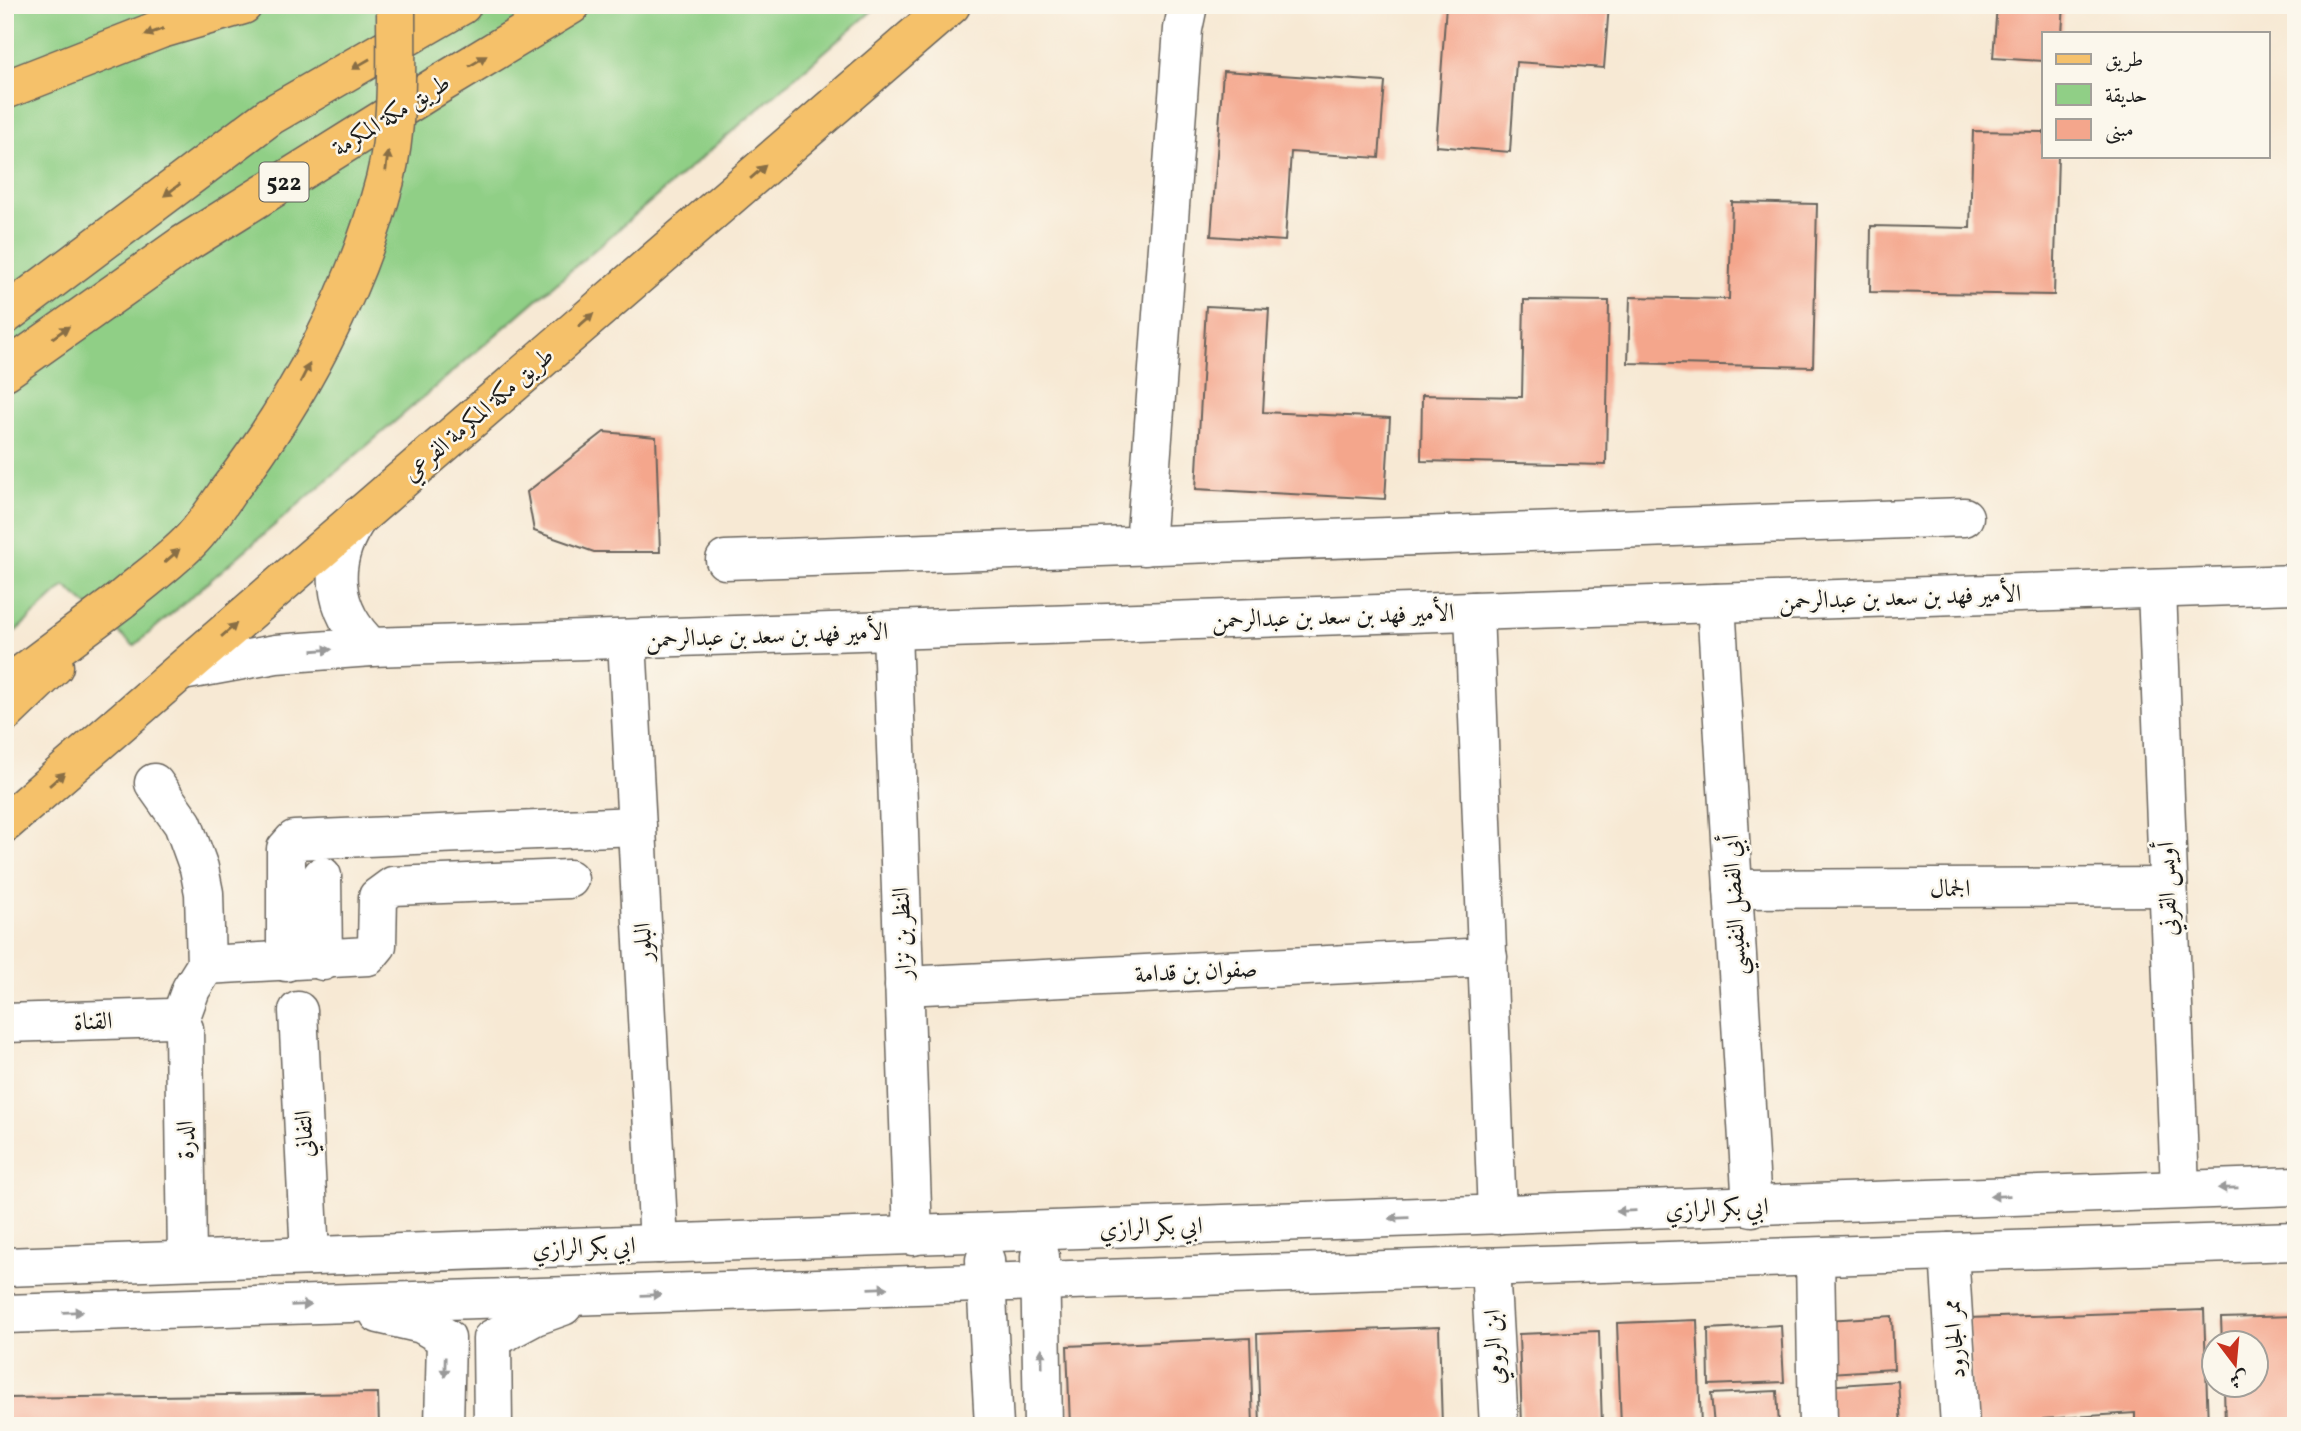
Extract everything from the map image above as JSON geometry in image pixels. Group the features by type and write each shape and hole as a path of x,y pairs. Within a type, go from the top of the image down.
{"main road":[{"path":"5,90 161,29 243,5"},
{"path":"5,713 121,600 193,538 261,449 302,381 357,264 385,178 397,78 396,5"},
{"name":"522","path":"5,315 270,116 462,5"},
{"name":"طريق مكة المكرمة","path":"5,371 184,244 571,5"},
{"name":"طريق مكة المكرمة الفرعي","path":"5,823 951,5"},
{"path":"5,687 121,600"}],"street":[{"path":"1145,546 1183,29 1188,5"},
{"path":"359,516 340,548 337,584 347,620 371,647"},
{"path":"725,560 1964,517"},
{"name":"الأمير فهد بن سعد بن عبدالرحمن","path":"182,671 276,654 371,647 2296,584"},
{"name":"أويس القرني","path":"2157,589 2180,1189"},
{"name":"أبي الفضل النفيسي","path":"1716,603 1752,1207"},
{"path":"1474,611 1497,1215"},
{"name":"النظر بن نزار","path":"892,631 913,1236"},
{"name":"البلور","path":"627,640 659,1244"},
{"path":"154,783 183,824 199,868 204,893 206,965 191,989 179,1021"},
{"path":"286,962 286,849 294,840 637,826"},
{"path":"322,876 323,961"},
{"path":"206,965 363,958 374,952 377,945 377,897 393,886 569,879"},
{"name":"الجمال","path":"1733,889 2167,887"},
{"name":"صفوان بن قدامة","path":"904,986 1488,957"},
{"name":"التفاني","path":"298,1011 310,1256"},
{"name":"القناة","path":"5,1023 171,1018 179,1021"},
{"name":"الدرة","path":"179,1021 184,1030 187,1261"},
{"name":"ابي بكر الرازي","path":"5,1267 2296,1186"},
{"path":"1039,1231 1043,1426"},
{"path":"984,1233 994,1426"},
{"name":"ابي بكر الرازي","path":"5,1314 2296,1241"},
{"name":"ممر الجارود","path":"1948,1252 1960,1426"},
{"path":"1815,1257 1818,1426"},
{"name":"ابن الرومي","path":"1490,1267 1499,1426"},
{"path":"493,1426 492,1339 535,1315 591,1296"},
{"path":"339,1304 422,1324 446,1338 444,1426"}],"green space":[{"path":"5,5 879,5 134,646 65,586 5,641"}],"building":[{"path":"1446,5 1609,5 1604,68 1516,62 1510,152 1436,146"},
{"path":"1690,5 1738,5 1738,10"},
{"path":"1997,5 2064,5 2062,32 2042,32 2042,61 1993,58"},
{"path":"1223,71 1385,82 1379,158 1291,152 1285,241 1211,236"},
{"path":"1973,131 2042,132 2042,158 2058,158 2054,295 1870,292 1871,226 1970,228"},
{"path":"1732,202 1817,204 1813,367 1628,363 1630,297 1729,299"},
{"path":"1524,300 1609,301 1606,465 1421,461 1422,395 1522,397"},
{"path":"1206,306 1269,309 1263,412 1390,418 1385,499 1196,489"},
{"path":"604,432 656,437 660,552 594,552 534,531 527,492"},
{"path":"2204,1310 2205,1330 2200,1330 2200,1400 2207,1400 2208,1426 2135,1426 2135,1413 2043,1419 2042,1426 1972,1426 1969,1318"},
{"path":"1892,1316 1894,1369 1829,1373 1827,1320"},
{"path":"2296,1316 2296,1422 2225,1425 2224,1400 2270,1400 2270,1330 2221,1330 2221,1318"},
{"path":"1697,1320 1701,1426 1621,1426 1617,1323"},
{"path":"1781,1325 1784,1382 1709,1385 1708,1329"},
{"path":"1439,1327 1442,1426 1260,1426 1257,1334"},
{"path":"1599,1331 1602,1426 1522,1426 1519,1334"},
{"path":"1250,1338 1253,1426 1070,1426 1067,1346"},
{"path":"1898,1381 1901,1426 1828,1426 1825,1386"},
{"path":"1777,1391 1779,1426 1714,1426 1711,1394"},
{"path":"378,1393 379,1426 5,1426 5,1398"},
{"path":"582,1420 582,1426 516,1426 516,1424"}]}
